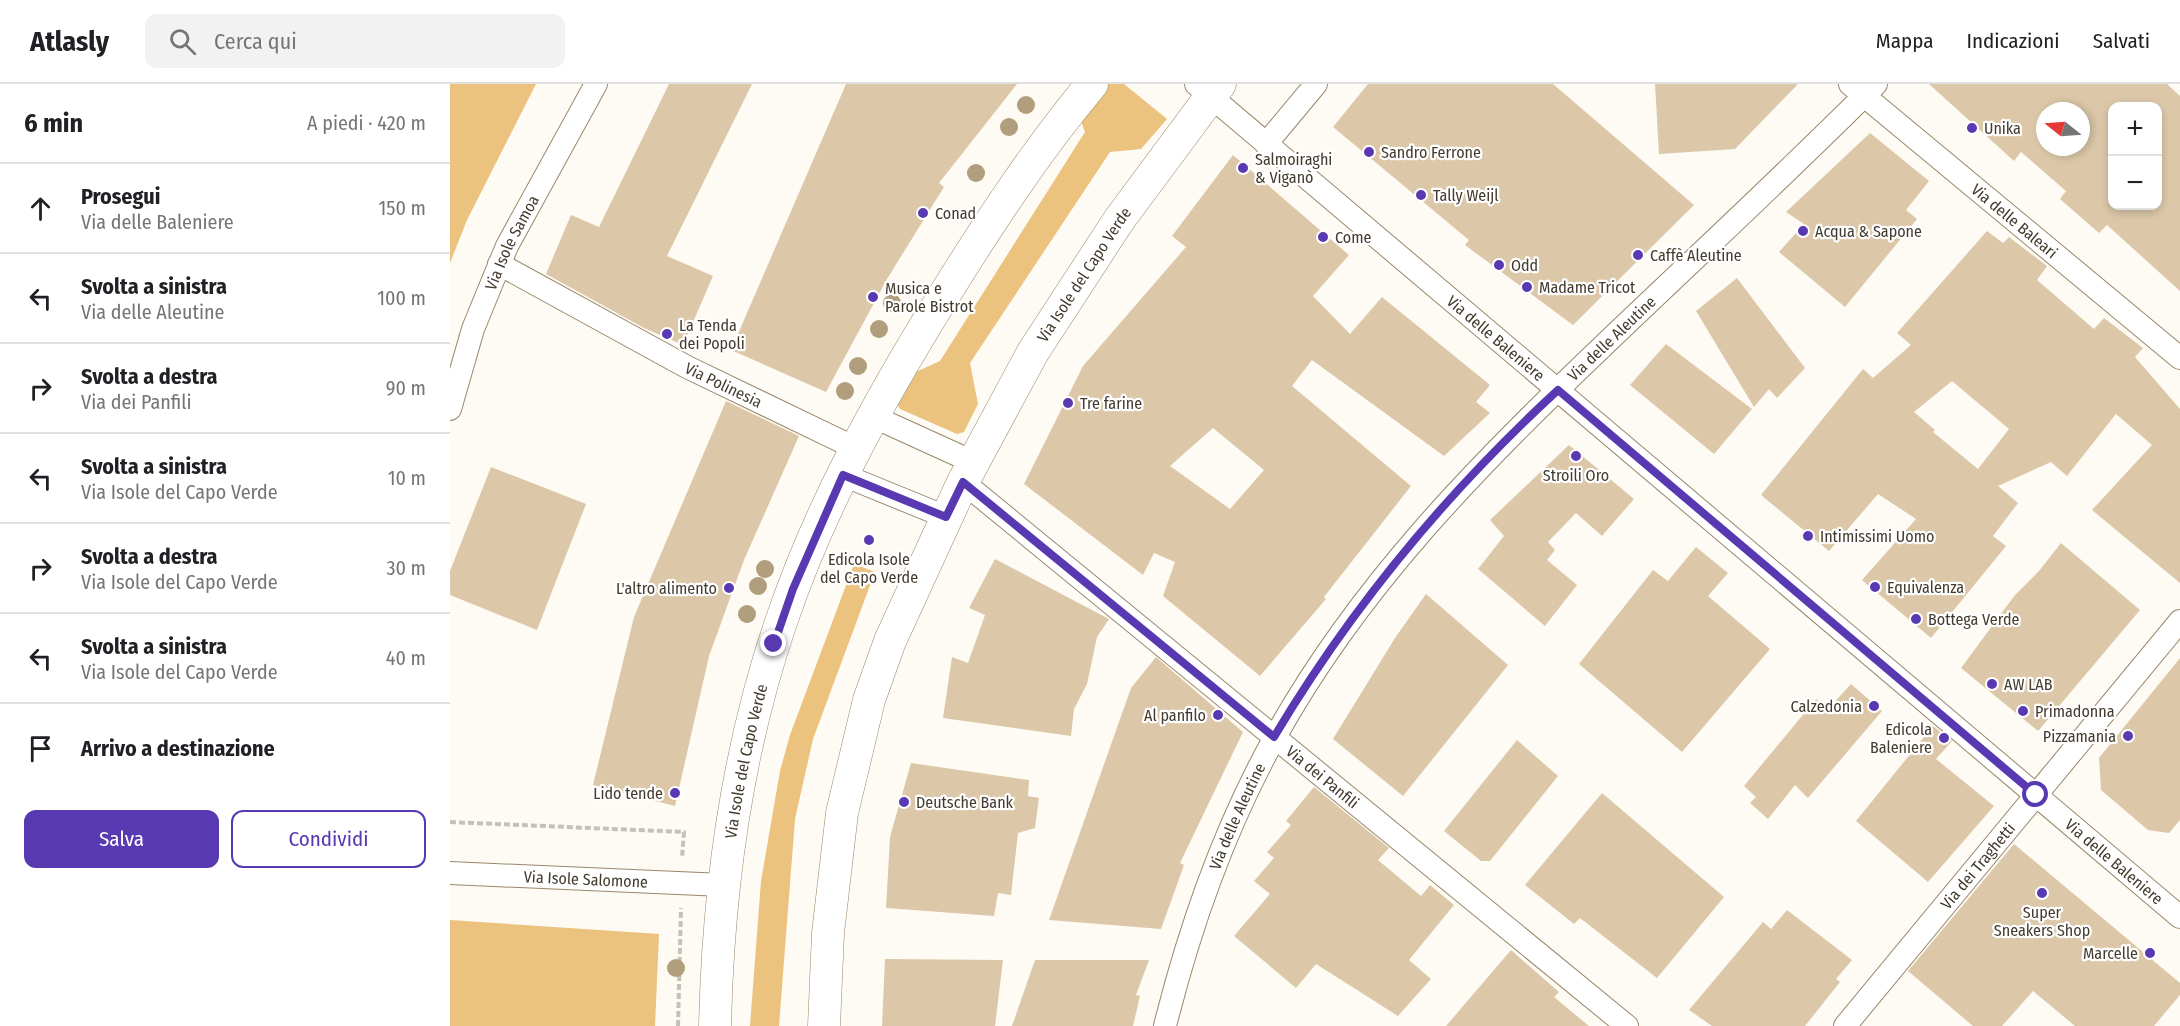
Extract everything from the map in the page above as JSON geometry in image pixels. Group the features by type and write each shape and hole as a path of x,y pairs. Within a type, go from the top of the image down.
{"street":[{"name":"Via Isole Samoa","path":"450,409 473,329 499,264 531,199 596,84"},
{"name":"Via Isole del Capo Verde","path":"715,1026 723,885 738,795 763,679 793,589 849,462 872,416 1010,193 1092,84"},
{"path":"1266,144 1316,84"},
{"name":"Via Isole del Capo Verde","path":"824,1026 835,861 855,755 869,700 890,641 946,517 1017,379 1074,287 1209,88"},
{"name":"Via delle Baleniere","path":"1209,88 1266,144 2180,917"},
{"name":"Via delle Baleari","path":"1864,88 2180,358"},
{"name":"Via delle Aleutine","path":"1165,1026 1210,876 1234,818 1274,737 1334,644 1403,554 1476,470 1864,88"},
{"name":"Via Polinesia","path":"499,264 687,367 849,462"},
{"path":"872,416 968,472"},
{"path":"849,462 946,517"},
{"name":"Via dei Panfili","path":"968,472 1274,737 1628,1026"},
{"name":"Via dei Traghetti","path":"1845,1026 2180,621"},
{"name":"Via Isole Salomone","path":"450,873 723,885"}],"shaded area":[{"path":"450,84 536,84 467,220 450,263"},
{"path":"1103,84 1124,84 1167,119 1141,149 1110,152 970,363 978,404 964,432 957,434 900,409 896,402 909,375 940,361 1085,132 1078,113"},
{"path":"854,564 875,572 813,739 795,819 779,1026 750,1026 761,881 780,771 790,735"},
{"path":"450,920 659,934 655,1026 450,1026"}],"building":[{"path":"669,84 752,84 667,256 713,276 683,345 644,328 546,274 571,215 599,227"},
{"path":"846,84 1017,84 939,183 944,187 887,279 826,392 731,350"},
{"path":"1368,84 1553,84 1694,205 1573,325 1465,245 1469,240 1333,127"},
{"path":"1655,84 1798,84 1735,149 1659,154"},
{"path":"1929,84 2167,84 2180,96 2180,291 2107,225 2099,233 2060,199 2066,191 2021,152 2014,161"},
{"path":"1870,133 1929,181 1906,210 1917,219 1845,307 1779,252 1804,224 1786,212"},
{"path":"1233,155 1349,255 1313,296 1350,334 1382,297 1490,385 1476,402 1490,413 1444,456 1312,360 1292,386 1411,486 1324,597 1326,599 1260,676 1163,596 1175,562 1154,553 1143,575 1024,484 1083,366 1186,247 1172,236","holes":["1213,428 1264,470 1230,509 1170,466"]},
{"path":"1987,231 2003,243 2009,237 2047,266 2037,280 2094,329 2104,318 2143,348 2135,357 2180,409 2180,583 2092,510 2152,445 2116,414 2067,476 2051,462 1998,486 2018,503 1993,536 2006,546 1931,638 1862,580 1916,519 1878,494 1829,551 1761,495 1863,369 1873,378 1911,345 1897,333","holes":["1952,381 2009,429 1978,469 1933,432 1935,430 1914,412"]},
{"path":"1737,278 1805,368 1777,398 1769,389 1754,407 1696,311"},
{"path":"1666,344 1752,409 1714,454 1630,385"},
{"path":"726,401 799,436 744,560 709,656 675,806 593,785 634,617"},
{"path":"1569,445 1634,499 1602,536 1576,513 1548,542 1555,550 1547,560 1577,585 1545,626 1478,569 1504,536 1490,520"},
{"path":"491,467 586,504 537,630 450,595 450,571"},
{"path":"2061,543 2140,610 2038,731 1961,668 2015,595 2039,571"},
{"path":"1696,547 1728,573 1708,596 1770,649 1682,752 1579,664 1653,570 1668,581"},
{"path":"995,559 1109,619 1097,637 1087,684 1074,709 1071,736 943,718 952,657 968,663 985,615 969,608"},
{"path":"1426,594 1508,665 1403,796 1333,739 1395,638"},
{"path":"1156,657 1243,732 1180,863 1184,865 1161,929 1049,920 1131,688"},
{"path":"2180,658 2180,820 2169,833 2148,830 2101,790 2099,758"},
{"path":"1851,684 1882,711 1808,798 1795,785 1768,819 1750,803 1756,797 1744,786 1816,699 1829,708"},
{"path":"1933,726 1952,741 1936,759 1994,806 1928,882 1856,821"},
{"path":"1517,740 1558,776 1490,861 1481,861 1444,831"},
{"path":"911,763 1029,780 1028,796 1039,798 1035,828 1018,833 1011,895 998,893 994,916 886,908 890,837"},
{"path":"1314,787 1389,848 1378,860 1421,896 1430,885 1454,905 1409,960 1431,979 1398,1016 1316,964 1296,988 1234,936 1270,894 1254,881 1274,858 1267,852 1291,825 1286,821"},
{"path":"1602,793 1724,897 1657,978 1580,918 1574,924 1525,885"},
{"path":"2014,844 2180,983 2180,995 2154,1026 2075,1026 2033,991 2002,1026 1973,1026 1908,971"},
{"path":"1787,910 1852,960 1836,979 1840,982 1805,1026 1712,1026 1689,1010 1763,922 1771,929"},
{"path":"1511,950 1559,992 1554,997 1589,1026 1446,1026"},
{"path":"885,959 1003,960 995,1026 882,1026"},
{"path":"1035,960 1149,960 1136,995 1140,996 1133,1026 1012,1026"}],"place":[{"name":"Unika","path":"1972,128"},
{"name":"Sandro Ferrone","path":"1369,152"},
{"name":"Salmoiraghi & Viganò","path":"1243,168"},
{"name":"Tally Weijl","path":"1421,195"},
{"name":"Conad","path":"923,213"},
{"name":"Acqua & Sapone","path":"1803,231"},
{"name":"Come","path":"1323,237"},
{"name":"Caffè Aleutine","path":"1638,255"},
{"name":"Odd","path":"1499,265"},
{"name":"Madame Tricot","path":"1527,287"},
{"name":"Musica e Parole Bistrot","path":"873,297"},
{"name":"La Tenda dei Popoli","path":"667,334"},
{"name":"Tre farine","path":"1068,403"},
{"name":"Stroili Oro","path":"1576,456"},
{"name":"Intimissimi Uomo","path":"1808,536"},
{"name":"Edicola Isole del Capo Verde","path":"869,540"},
{"name":"Equivalenza","path":"1875,587"},
{"name":"L'altro alimento","path":"729,588"},
{"name":"Bottega Verde","path":"1916,619"},
{"name":"AW LAB","path":"1992,684"},
{"name":"Calzedonia","path":"1874,706"},
{"name":"Primadonna","path":"2023,711"},
{"name":"Al panfilo","path":"1218,715"},
{"name":"Pizzamania","path":"2128,736"},
{"name":"Edicola Baleniere","path":"1944,738"},
{"name":"Lido tende","path":"675,793"},
{"name":"Deutsche Bank","path":"904,802"},
{"name":"Super Sneakers Shop","path":"2042,893"},
{"name":"Marcelle","path":"2150,953"}],"route":[{"path":"774,644 793,589 843,475 946,517 963,482 1274,737 1304,687 1348,623 1421,532 1503,442 1558,390 2036,795"}]}
